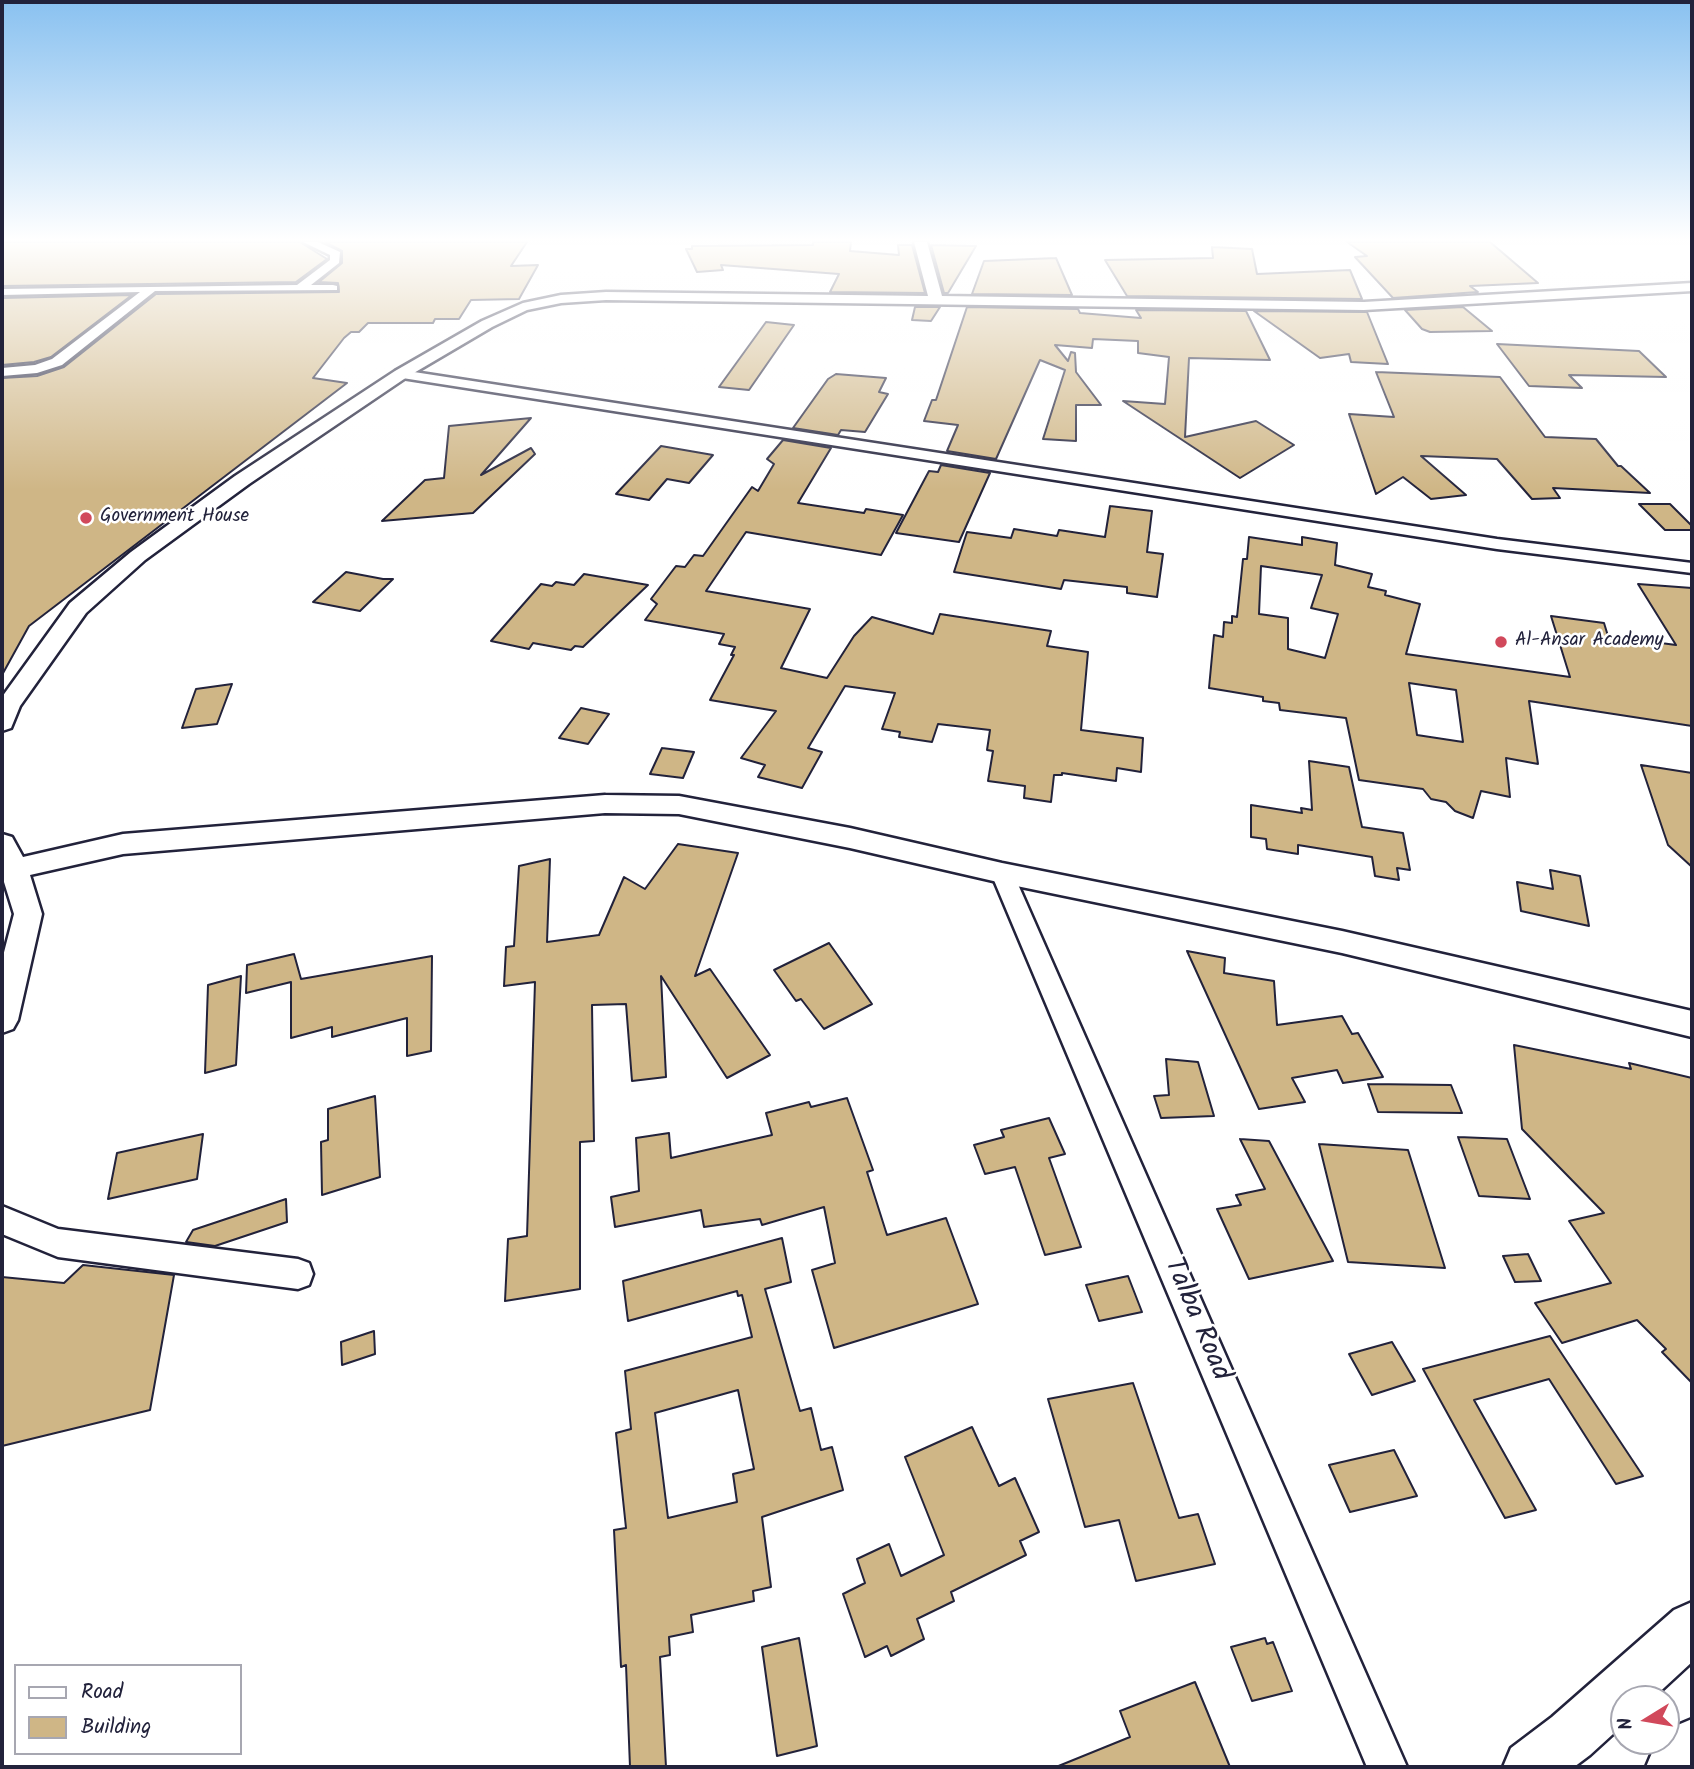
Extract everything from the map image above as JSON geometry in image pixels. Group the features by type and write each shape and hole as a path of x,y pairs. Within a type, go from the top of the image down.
{"main road":[{"path":"1530,1767 1571,1736 1692,1628"},
{"path":"1673,1767 1692,1746"}],"street":[{"path":"2,372 37,369 57,362 105,325"},
{"path":"2,723 8,705 78,608 138,556 242,480 401,374 490,325"},
{"path":"401,374 1497,544 1692,568"},
{"path":"2,1020 28,914 6,861 123,844 605,804 679,805 850,838 1002,873 1342,942 1692,1024"},
{"name":"Talba Road","path":"1002,873 1387,1767"},
{"path":"2,1220 58,1243 298,1274"}],"building":[{"path":"2,325 93,325 51,357 34,362 2,365"},
{"name":"Government House","path":"117,325 366,325 359,332 351,332 344,338 313,378 347,383 29,626 2,675 2,378 37,376 64,367"},
{"path":"764,325 794,325 749,390 719,387"},
{"path":"961,325 1253,325 1270,360 1189,358 1185,437 1256,421 1294,445 1240,478 1123,401 1165,404 1169,357 1138,353 1138,341 1093,339 1092,348 1055,345 1068,361 1071,352 1075,353 1076,372 1101,405 1076,405 1076,441 1043,439 1065,370 1040,360 996,459 947,451 958,425 924,421 932,400 936,400"},
{"path":"1273,325 1372,325 1388,364 1351,362 1349,354 1320,358"},
{"path":"1418,325 1484,325 1492,331 1430,332"},
{"path":"1497,344 1639,351 1666,377 1569,375 1582,388 1529,386"},
{"path":"1376,372 1500,377 1545,437 1596,439 1618,466 1650,493 1553,488 1560,498 1532,499 1497,459 1421,456 1466,495 1431,499 1403,477 1376,494 1349,414 1394,417"},
{"path":"836,374 886,378 879,392 888,394 865,432 841,430 838,435 793,428 828,379"},
{"path":"531,418 481,475 531,448 535,454 473,513 382,521 425,480 444,478 449,426"},
{"path":"783,440 831,448 798,503 864,513 866,509 903,515 881,555 746,532 706,591 810,609 781,668 827,678 854,636 872,617 933,634 940,614 1051,631 1047,646 1088,652 1081,730 1143,738 1141,772 1117,768 1116,781 1062,773 1054,775 1051,802 1024,798 1025,786 988,781 993,751 987,750 990,730 938,724 932,742 899,737 900,732 882,729 895,693 845,686 808,748 822,752 802,788 758,777 765,765 741,758 776,711 710,700 734,655 731,655 735,647 719,644 724,634 645,620 657,604 651,599 676,566 685,567 694,555 703,556 752,487 758,491 774,464 767,459"},
{"path":"661,446 713,455 689,483 667,479 649,500 616,494"},
{"path":"941,465 990,473 959,542 896,533 929,471 938,472"},
{"path":"1639,504 1670,504 1692,526 1692,530 1665,530"},
{"path":"1110,506 1152,511 1147,552 1163,554 1157,597 1127,593 1127,587 1064,580 1061,589 954,572 967,532 1011,538 1014,529 1057,536 1059,530 1105,537"},
{"path":"1249,537 1302,545 1302,537 1337,543 1335,565 1372,574 1368,587 1386,591 1385,595 1420,604 1406,654 1570,677 1551,616 1604,623 1608,636 1676,645 1638,584 1692,588 1692,726 1529,701 1538,764 1506,758 1510,797 1481,791 1473,818 1455,811 1446,802 1431,799 1423,789 1359,780 1346,718 1280,710 1279,703 1263,701 1263,697 1209,688 1214,635 1223,637 1224,622 1232,623 1232,616 1237,617 1243,559 1247,559","holes":["1261,566 1322,575 1311,608 1338,614 1325,658 1288,649 1288,618 1259,614","1409,683 1456,690 1463,742 1417,735"]},
{"path":"346,572 393,579 360,611 313,602"},
{"path":"584,574 648,585 583,647 575,646 571,650 533,643 529,649 491,641 541,584 552,586 556,582 574,585"},
{"path":"232,684 217,724 182,728 196,689"},
{"path":"581,708 609,714 588,744 559,738"},
{"path":"662,748 694,752 683,778 650,774"},
{"path":"1309,761 1349,767 1362,827 1403,833 1410,870 1397,868 1399,880 1375,876 1372,857 1298,845 1298,854 1267,849 1266,839 1251,837 1251,805 1302,813 1301,808 1312,810"},
{"path":"1641,765 1692,773 1692,867 1668,845"},
{"path":"678,844 738,853 695,976 710,969 770,1055 727,1078 661,976 666,1077 632,1081 626,1004 592,1005 594,1141 580,1142 580,1289 505,1301 508,1239 527,1236 535,982 504,986 506,947 514,946 519,866 550,859 547,942 599,935 624,877 645,889"},
{"path":"1550,870 1580,876 1589,926 1521,911 1517,882 1553,889"},
{"path":"829,943 872,1004 824,1029 801,999 796,1001 774,970"},
{"path":"1187,951 1225,958 1224,973 1274,981 1277,1025 1342,1016 1352,1034 1358,1033 1383,1077 1343,1083 1337,1070 1292,1078 1305,1102 1259,1109"},
{"path":"294,954 301,979 432,956 431,1051 407,1056 407,1018 332,1037 332,1027 291,1038 291,982 246,993 247,965"},
{"path":"241,976 236,1065 205,1073 208,985"},
{"path":"1514,1045 1631,1069 1629,1063 1692,1078 1692,1383 1662,1352 1666,1349 1637,1320 1562,1343 1535,1303 1611,1283 1569,1221 1604,1213 1522,1129"},
{"path":"1166,1059 1198,1062 1214,1116 1161,1118 1154,1096 1169,1095"},
{"path":"1368,1084 1451,1085 1462,1113 1378,1112"},
{"path":"375,1096 380,1177 322,1195 321,1142 328,1140 328,1109"},
{"path":"847,1098 873,1170 867,1172 887,1235 946,1218 978,1304 834,1348 812,1270 835,1263 824,1207 762,1225 760,1219 704,1227 701,1210 615,1227 611,1197 639,1191 636,1138 669,1133 671,1158 772,1135 766,1113 809,1102 811,1107"},
{"path":"1049,1118 1065,1154 1049,1158 1081,1247 1045,1255 1015,1167 985,1174 974,1145 1004,1137 1001,1130"},
{"path":"203,1134 197,1179 108,1199 117,1153"},
{"path":"1458,1137 1507,1139 1530,1199 1479,1196"},
{"path":"1240,1139 1269,1141 1333,1261 1249,1279 1217,1209 1241,1205 1236,1195 1265,1189"},
{"path":"1319,1144 1408,1150 1445,1268 1348,1262"},
{"path":"286,1199 287,1222 215,1246 186,1242 193,1230"},
{"path":"782,1238 791,1282 765,1289 800,1411 811,1408 821,1450 832,1447 843,1490 762,1517 771,1587 753,1591 754,1601 691,1615 693,1632 669,1637 670,1655 660,1657 666,1767 630,1767 626,1665 621,1667 614,1530 626,1528 616,1433 631,1429 625,1371 752,1337 742,1295 738,1296 737,1291 628,1321 623,1281","holes":["738,1390 754,1469 733,1474 737,1502 668,1518 655,1413"]},
{"path":"1528,1254 1541,1281 1515,1282 1503,1256"},
{"path":"83,1265 174,1275 150,1410 2,1446 2,1277 64,1283"},
{"path":"1128,1276 1142,1312 1099,1321 1086,1285"},
{"path":"374,1331 375,1354 342,1365 341,1342"},
{"path":"1550,1336 1643,1476 1616,1484 1549,1379 1474,1400 1536,1510 1505,1518 1423,1369"},
{"path":"1392,1342 1415,1381 1372,1395 1349,1354"},
{"path":"1133,1383 1179,1518 1198,1514 1215,1564 1136,1581 1119,1520 1085,1527 1048,1399"},
{"path":"972,1427 999,1486 1015,1478 1039,1532 1020,1541 1026,1555 951,1592 954,1601 917,1619 924,1639 891,1656 887,1646 865,1657 843,1594 865,1583 857,1559 889,1544 901,1576 944,1555 905,1457"},
{"path":"1394,1450 1417,1496 1350,1512 1329,1465"},
{"path":"799,1638 817,1746 777,1756 762,1647"},
{"path":"1265,1638 1267,1644 1273,1642 1292,1691 1252,1701 1231,1647"},
{"path":"1195,1682 1230,1767 1056,1767 1130,1737 1120,1711"}],"place":[{"name":"Government House","path":"86,518"},
{"name":"Al-Ansar Academy","path":"1501,642"}]}
